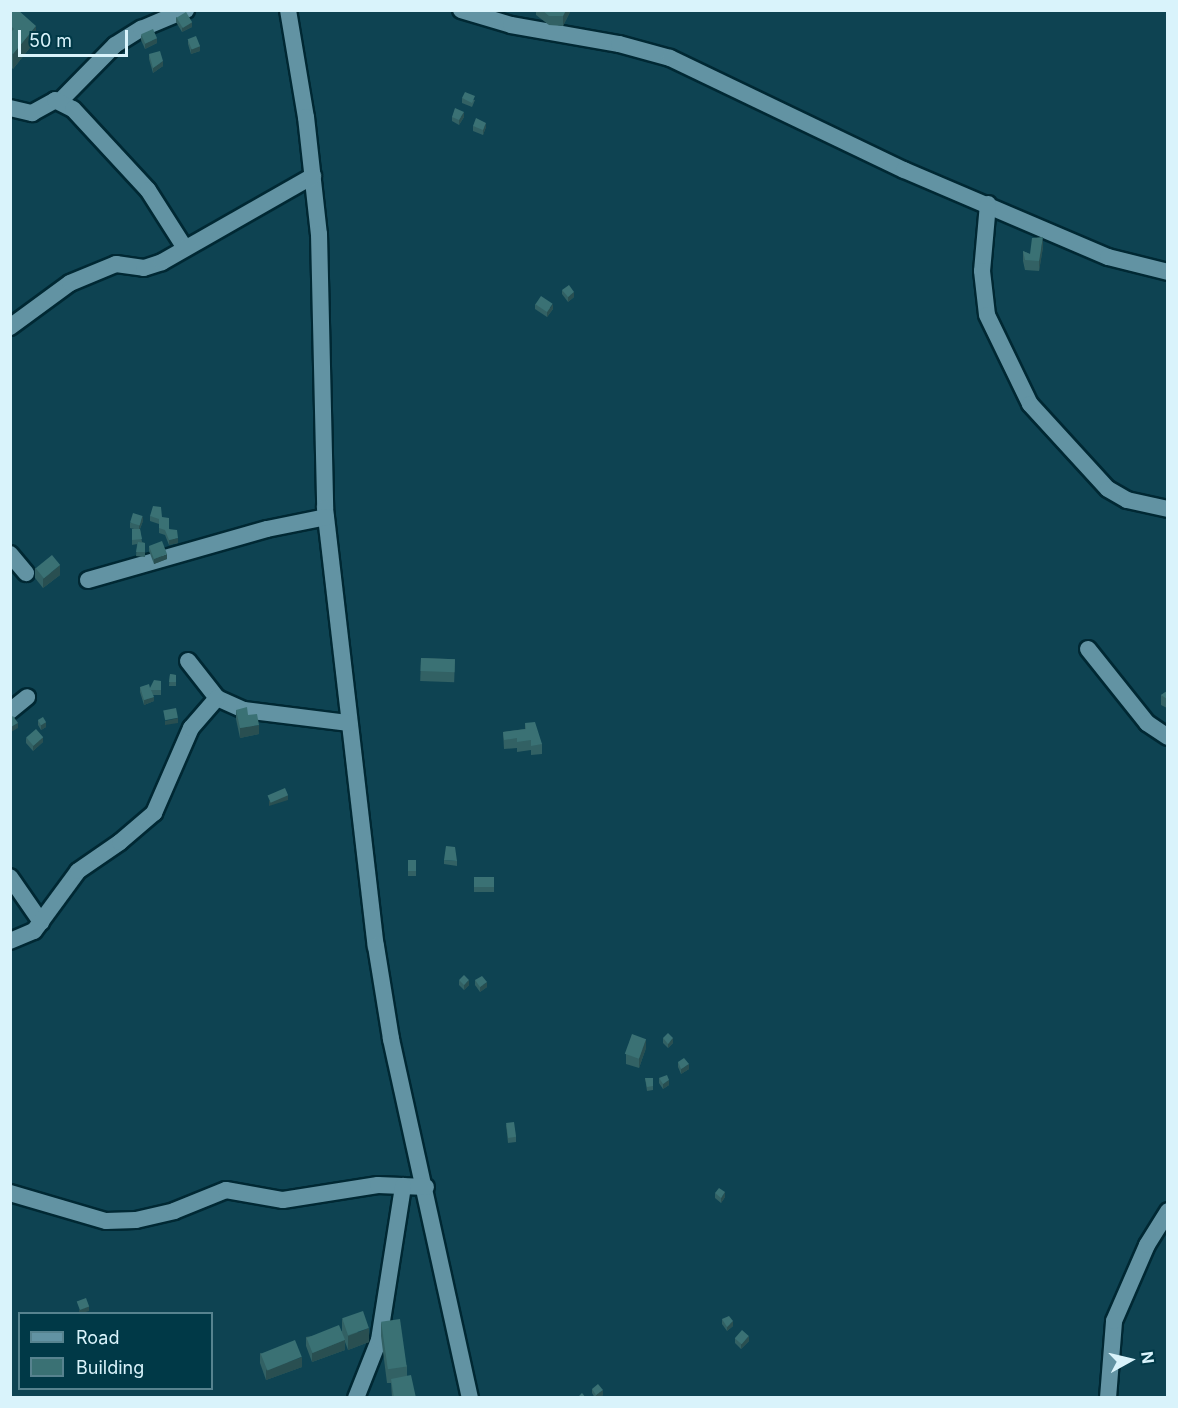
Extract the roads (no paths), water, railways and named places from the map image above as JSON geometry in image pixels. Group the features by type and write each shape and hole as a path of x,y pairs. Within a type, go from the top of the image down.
{"street":[{"path":"10,108 32,113 60,101 115,45 141,29 186,10"},
{"path":"288,10 313,176 319,234 326,517 377,958 391,1039 426,1187 470,1398"},
{"path":"461,10 511,26 619,44 670,58 792,118 842,137 860,150 1108,257 1167,272"},
{"path":"60,101 73,109 122,158 185,248"},
{"path":"10,327 79,279 116,264 144,268 185,248 313,176"},
{"path":"988,204 982,271 987,315 1030,404 1108,489 1127,500 1167,509"},
{"path":"88,580 267,529 326,517"},
{"path":"10,554 26,573"},
{"path":"1088,649 1147,723 1167,737"},
{"path":"188,661 217,698 244,710 349,723"},
{"path":"10,711 27,697"},
{"path":"10,941 27,937 41,922 78,871 120,842 154,813 191,729 217,698"},
{"path":"10,877 41,922"},
{"path":"10,1194 106,1221 136,1220 174,1210 226,1190 283,1200 378,1185 426,1187"},
{"path":"356,1398 379,1340 403,1186"},
{"path":"1108,1398 1114,1321 1147,1245 1167,1211"}]}
